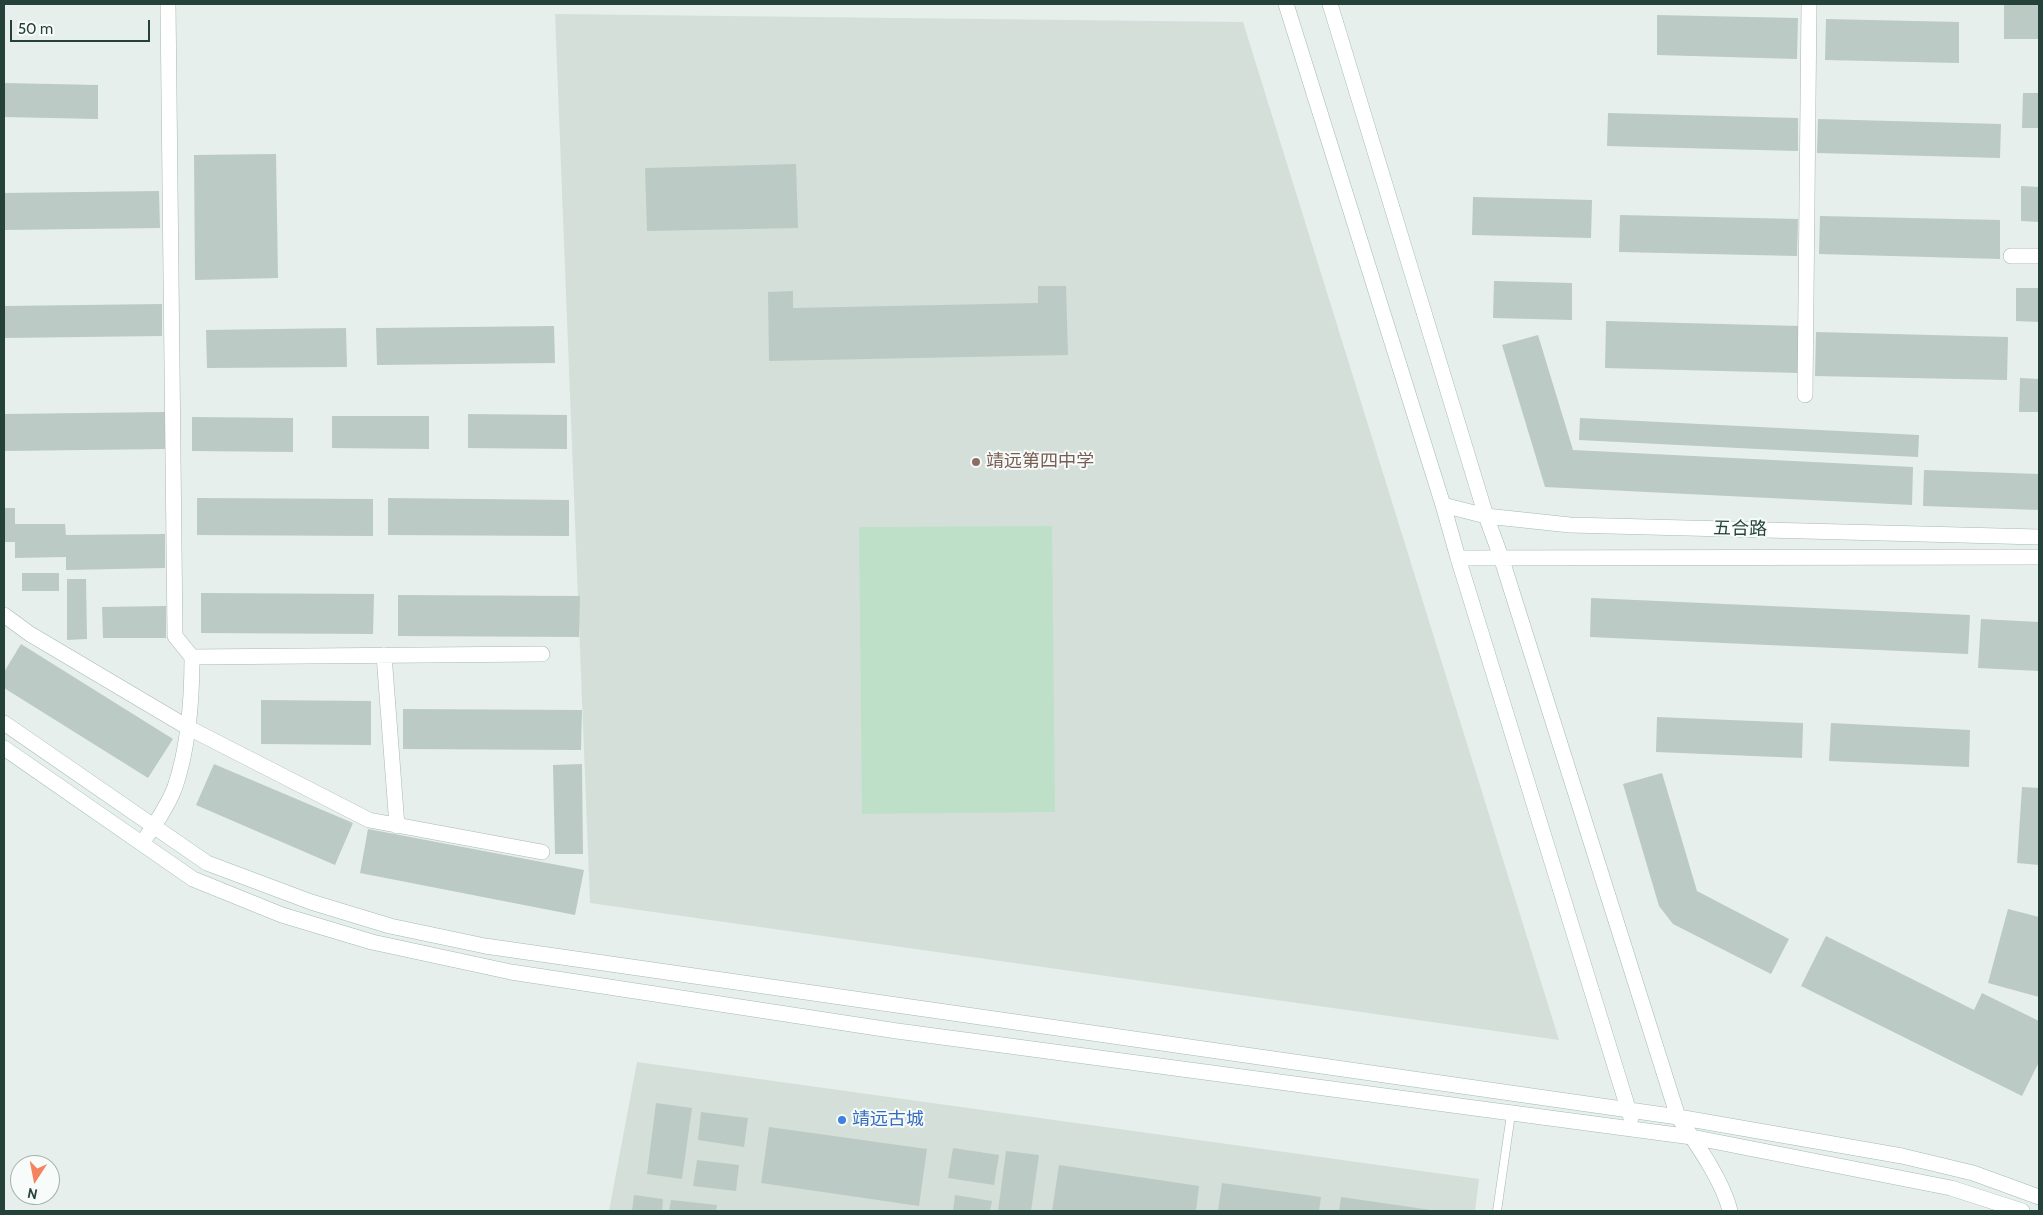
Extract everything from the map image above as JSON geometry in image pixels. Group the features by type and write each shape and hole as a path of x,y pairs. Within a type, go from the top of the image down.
{"main road":[{"path":"142,844 174,788 184,751 192,692 192,657 175,636 168,4"},
{"path":"1286,4 1444,505 1458,558 1630,1110 1633,1130"},
{"path":"1330,4 1486,516 1501,557 1678,1117 1727,1197 1730,1211"},
{"path":"1805,395 1809,4"},
{"path":"2011,256 2039,256"},
{"name":"五合路","path":"1444,505 1486,516 1570,525 2039,537"},
{"name":"五合路","path":"1458,558 2039,557"},
{"path":"4,615 30,634 188,727 369,820 542,852"},
{"path":"192,657 542,654"},
{"path":"384,655 397,826"},
{"path":"4,723 207,863 311,902 390,926 485,946 1678,1117 1902,1156 1973,1173 2039,1197"},
{"path":"4,748 193,879 282,915 372,942 511,972 897,1031 1692,1137 1952,1188 2022,1211"}],"lane":[{"path":"1497,1211 1511,1114"}],"shaded area":[{"name":"靖远第四中学","path":"555,14 1243,22 1559,1040 590,903"},
{"name":"靖远古城","path":"637,1062 1479,1179 1475,1211 609,1211"}],"green space":[{"path":"1052,526 1055,812 862,814 859,527"}],"building":[{"path":"2004,4 2039,4 2039,39 2004,39"},
{"path":"1657,15 1798,18 1797,59 1657,55"},
{"path":"1826,19 1959,22 1959,63 1825,60"},
{"path":"4,83 98,85 98,119 4,117"},
{"path":"2023,93 2039,93 2039,128 2022,128"},
{"path":"1608,113 1798,118 1798,151 1607,146"},
{"path":"1818,119 2001,124 2000,158 1817,153"},
{"path":"276,154 278,278 195,280 194,155"},
{"path":"796,164 798,228 647,231 645,168"},
{"path":"2021,186 2039,187 2039,222 2021,221"},
{"path":"159,191 160,228 4,230 4,193"},
{"path":"1473,197 1592,200 1591,238 1472,235"},
{"path":"1620,215 1798,219 1797,256 1619,252"},
{"path":"1820,216 2000,220 2000,259 1819,254"},
{"path":"1494,281 1572,283 1572,320 1493,318"},
{"path":"1038,286 1066,286 1068,355 769,361 768,292 793,291 793,308 1038,303"},
{"path":"2016,288 2039,288 2039,322 2016,321"},
{"path":"162,304 162,336 4,338 4,306"},
{"path":"1606,321 1800,326 1799,373 1605,368"},
{"path":"554,326 555,363 377,365 376,328"},
{"path":"346,328 347,367 207,368 206,330"},
{"path":"1816,332 2008,337 2007,380 1815,376"},
{"path":"1538,335 1573,450 1913,467 1912,505 1545,487 1502,345"},
{"path":"2020,378 2039,379 2039,412 2019,412"},
{"path":"165,412 165,449 4,451 4,414"},
{"path":"468,414 567,415 567,449 468,448"},
{"path":"332,416 429,416 429,449 332,448"},
{"path":"192,417 293,418 293,452 192,451"},
{"path":"1580,418 1919,435 1918,457 1579,440"},
{"path":"1924,470 2039,474 2039,510 1923,506"},
{"path":"197,498 373,499 373,536 197,535"},
{"path":"388,498 569,500 569,536 388,535"},
{"path":"4,508 15,508 15,524 65,524 66,535 165,534 165,568 66,570 66,557 15,558 15,542 4,542"},
{"path":"22,573 59,573 59,591 22,591"},
{"path":"67,579 86,579 87,639 67,640"},
{"path":"201,593 374,594 373,634 201,633"},
{"path":"398,595 580,596 579,637 398,636"},
{"path":"1591,598 1970,615 1968,654 1590,637"},
{"path":"166,606 166,638 103,638 102,607"},
{"path":"1981,619 2039,622 2039,671 1978,668"},
{"path":"21,644 173,739 148,778 4,688 4,672"},
{"path":"261,700 371,701 371,745 261,744"},
{"path":"403,709 582,710 581,750 403,749"},
{"path":"1657,717 1803,723 1802,758 1656,752"},
{"path":"1831,723 1970,730 1969,767 1829,761"},
{"path":"214,764 353,823 335,865 196,805"},
{"path":"582,764 583,854 555,854 553,765"},
{"path":"1662,773 1697,891 1789,939 1771,974 1673,924 1659,906 1623,784"},
{"path":"2022,787 2039,788 2039,865 2017,863"},
{"path":"368,829 584,870 575,915 360,873"},
{"path":"2008,909 2039,917 2039,997 1988,983"},
{"path":"1826,936 1974,1010 1982,993 2039,1021 2039,1062 2022,1096 1801,986"},
{"path":"656,1103 692,1108 682,1179 647,1174"},
{"path":"701,1112 748,1118 744,1147 698,1140"},
{"path":"769,1127 927,1149 919,1206 761,1183"},
{"path":"953,1148 999,1155 994,1185 948,1178"},
{"path":"1006,1151 1039,1155 1031,1211 998,1211"},
{"path":"697,1160 739,1165 736,1191 693,1186"},
{"path":"1059,1165 1199,1186 1196,1211 1052,1211"},
{"path":"1222,1183 1321,1197 1319,1211 1218,1211"},
{"path":"634,1195 663,1199 662,1211 632,1211"},
{"path":"955,1195 992,1201 990,1211 953,1211"},
{"path":"1341,1197 1431,1210 1431,1211 1339,1211"},
{"path":"671,1200 717,1205 716,1211 669,1211"}],"place":[{"name":"靖远第四中学","path":"976,462"},
{"name":"靖远古城","path":"842,1120"}]}
